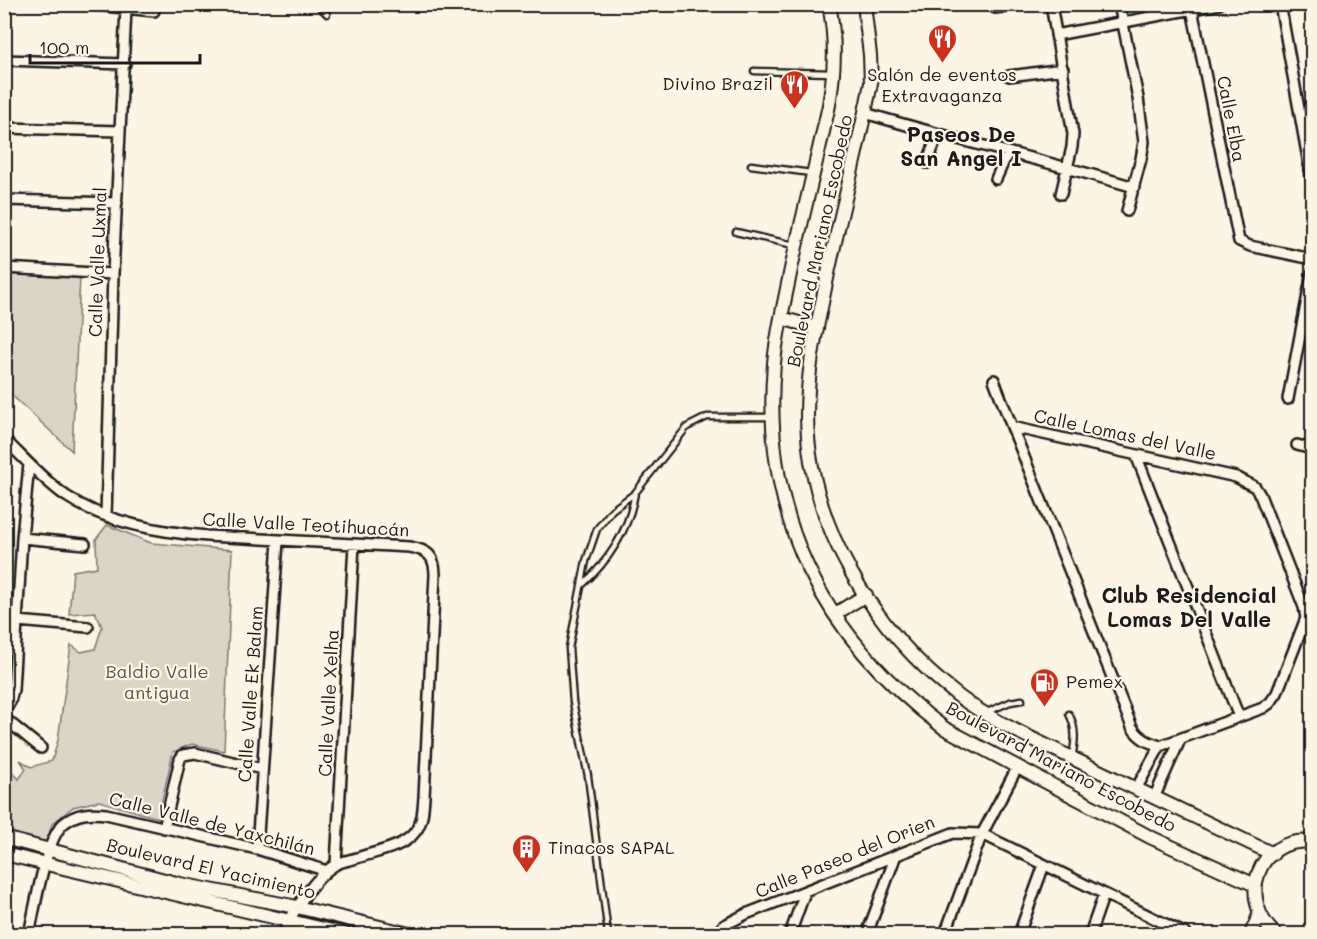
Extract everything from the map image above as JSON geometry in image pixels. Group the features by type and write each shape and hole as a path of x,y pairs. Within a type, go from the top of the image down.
{"street":[{"path":"85,4 154,11"},
{"name":"Boulevard Mariano Escobedo","path":"829,4 834,29 835,73 781,318 774,362 771,417 775,460 783,503 816,583 855,644 883,676 915,706 944,728 1150,837 1255,885"},
{"name":"Boulevard Mariano Escobedo","path":"864,4 871,74 865,113 832,251 817,328 810,369 807,415 811,456 818,492 831,531 866,595 885,624 908,651 963,699 1019,732 1273,854"},
{"path":"995,8 1025,4"},
{"path":"1051,4 1073,134 1061,194"},
{"path":"1119,4 1138,98 1144,142 1127,211"},
{"path":"1056,35 1192,7 1219,4"},
{"path":"1280,4 1312,181"},
{"name":"Calle Elba","path":"1192,7 1239,241 1250,246 1312,259"},
{"name":"Calle Valle Uxmal","path":"106,516 113,274 126,9"},
{"path":"4,60 125,64"},
{"path":"1009,76 1063,69"},
{"path":"865,113 938,135 1066,167 1134,187"},
{"path":"4,128 120,131"},
{"path":"927,163 938,135"},
{"path":"996,179 1008,152"},
{"path":"4,200 117,203"},
{"path":"4,268 113,274"},
{"path":"1288,399 1312,273"},
{"path":"781,318 817,328"},
{"path":"994,380 1012,427"},
{"name":"Calle Lomas del Valle","path":"1012,427 1236,477 1255,487 1300,596 1306,618 1277,693 1270,703 1263,708 1160,746 1138,736 1132,727 1012,427"},
{"name":"Calle Valle Teotihuacán","path":"4,439 65,495 106,516 175,534 419,548 431,555 434,560 424,797 420,823 415,833 390,847 336,864 327,871 297,907 288,921 285,934"},
{"path":"1297,445 1312,449"},
{"path":"1136,454 1239,717"},
{"path":"4,712 13,690 29,464"},
{"path":"22,538 85,544"},
{"name":"Calle Valle Ek Balam","path":"256,849 278,541"},
{"name":"Calle Valle Xelha","path":"336,864 354,545"},
{"path":"835,614 866,595"},
{"path":"17,621 88,627"},
{"path":"4,718 41,748"},
{"path":"1154,798 1180,740"},
{"path":"1136,789 1160,746"},
{"path":"164,828 180,759 183,755 195,753 262,769"},
{"path":"945,934 982,834 1017,768"},
{"name":"Calle Valle de Yaxchilán","path":"29,934 45,864 57,832 63,825 83,813 106,814 256,849 327,871"},
{"name":"Calle Paseo del Orien","path":"717,934 723,926 732,921 953,833 982,834 1104,894 1168,931 1186,934"},
{"name":"Boulevard El Yacimiento","path":"4,838 180,884 297,907 410,934"},
{"path":"1275,934 1259,915 1255,900 1255,885 1264,862 1284,846 1296,842 1312,842"},
{"name":"Boulevard El Yacimiento","path":"4,854 345,934"},
{"path":"867,934 896,855"},
{"path":"1019,934 1044,865"},
{"path":"790,934 805,892"},
{"path":"1090,934 1104,894"},
{"path":"1251,934 1259,915"},
{"path":"4,933 14,934"}],"lane":[{"path":"317,4 327,14"},
{"path":"754,71 835,73"},
{"path":"751,165 813,173"},
{"path":"736,232 796,246"},
{"path":"608,934 588,776 573,702 569,648 586,561 597,529 612,510 634,493 687,427 707,417 771,417"},
{"path":"581,586 600,569 620,537 632,512 634,493"},
{"path":"985,712 1022,700"},
{"path":"1069,714 1075,735 1072,758"}],"green space":[{"path":"4,272 80,276 72,451 5,389"},
{"name":"Baldio Valle antigua","path":"107,525 151,543 232,550 224,751 192,744 173,752 158,818 99,801 73,807 52,824 47,842 5,831 5,764 19,779 26,769 20,760 31,767 52,761 58,740 71,645 81,652 95,649 102,627 95,612 69,614 73,571 97,567 96,539"}],"place":[{"name":"Salón de eventos Extravaganza","path":"942,64"},
{"name":"Divino Brazil","path":"794,110"},
{"name":"Pemex","path":"1045,708"},
{"name":"Tinacos SAPAL","path":"527,874"}],"district":[{"name":"Paseos De San Angel I","path":"961,147"},
{"name":"Club Residencial Lomas Del Valle","path":"1189,608"}]}
